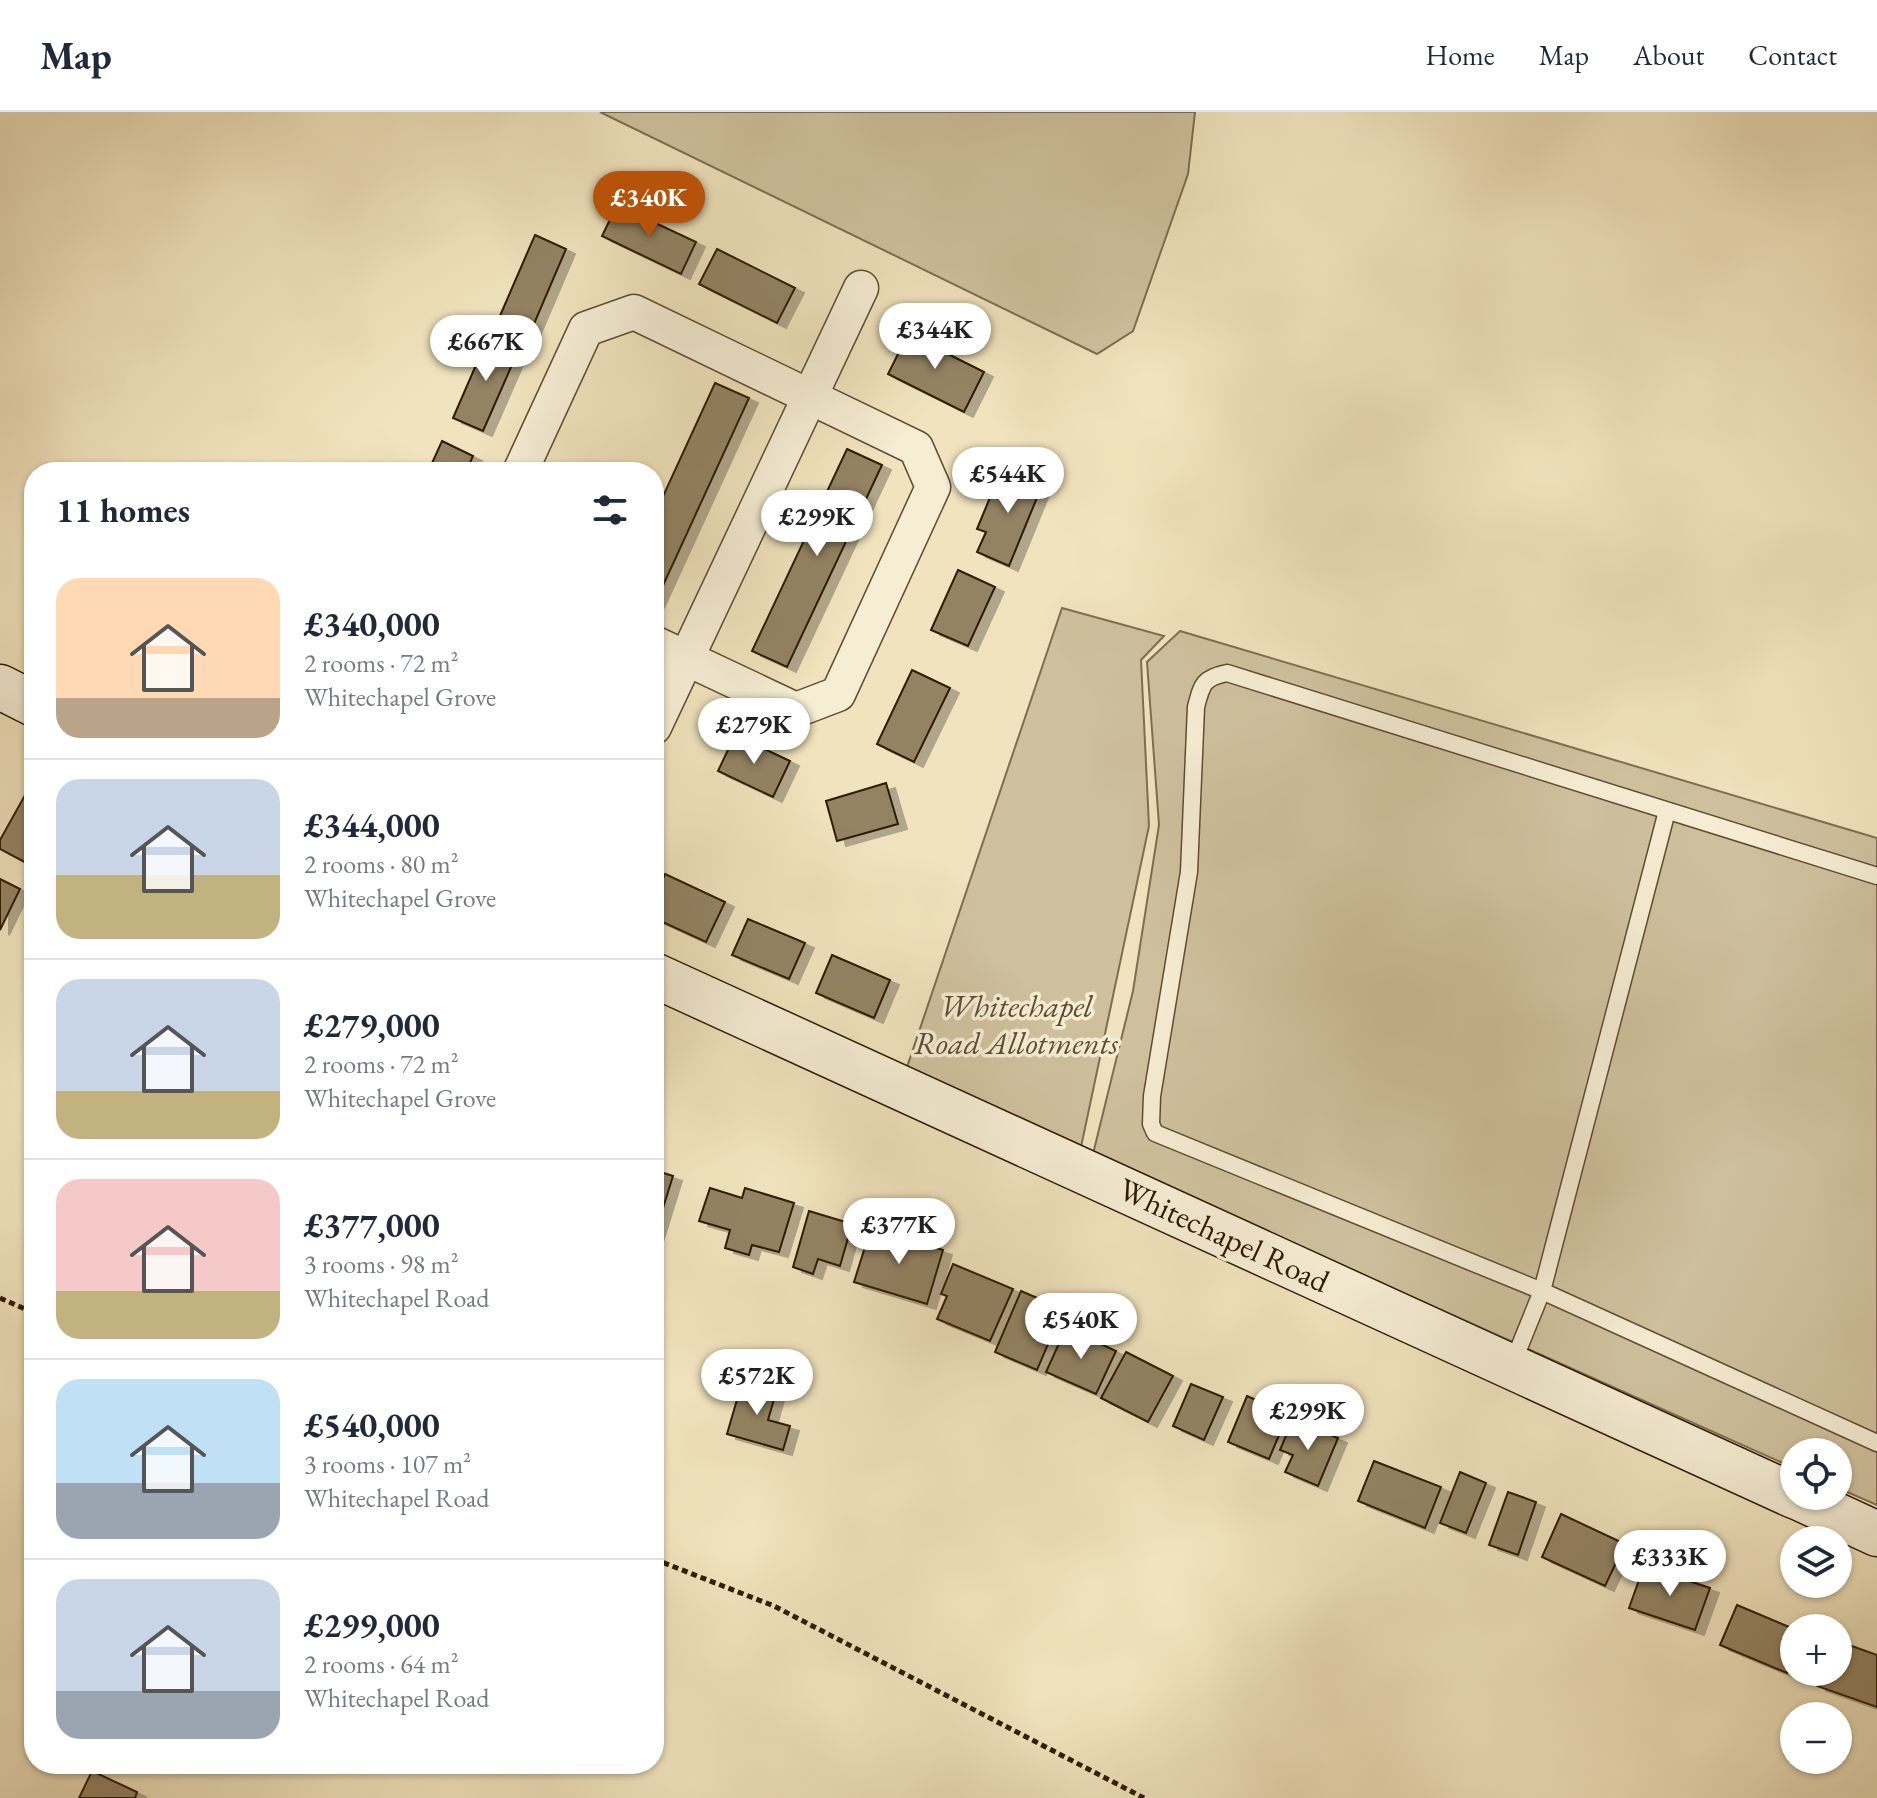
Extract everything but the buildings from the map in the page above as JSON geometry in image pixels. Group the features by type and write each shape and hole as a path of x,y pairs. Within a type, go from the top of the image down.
{"main road":[{"name":"Whitechapel Road","path":"664,980 1780,1490"},
{"name":"Whitechapel Road","path":"1825,1510 1877,1534"}],"street":[{"path":"664,706 861,288"},
{"path":"525,462 586,329 634,312 916,448 933,487 838,694 796,710 664,648"}],"lane":[{"path":"1877,876 1227,673 1212,676 1201,686 1196,707 1189,872 1152,1096 1151,1124 1155,1133 1542,1291 1877,1443"},
{"path":"1511,1366 1542,1291 1667,811"}],"path":[{"path":"0,1298 24,1309"},
{"path":"664,1563 774,1606 1144,1798"}],"green space":[{"path":"600,112 1195,112 1188,174 1133,331 1097,354"},
{"name":"Whitechapel Road Allotments","path":"1062,608 1164,636 1141,660 1149,826 1081,1147 904,1076"},
{"path":"1180,631 1877,838 1877,1505 1852,1494 1852,1438 1780,1438 1780,1462 1093,1154 1133,991 1159,825 1147,662"}]}
